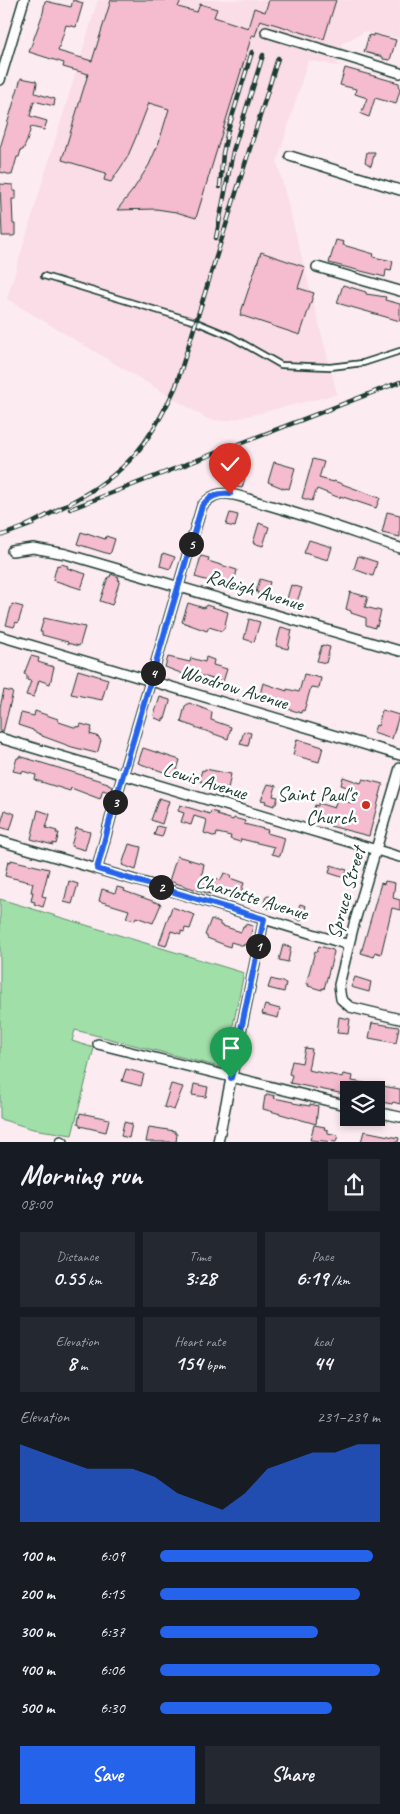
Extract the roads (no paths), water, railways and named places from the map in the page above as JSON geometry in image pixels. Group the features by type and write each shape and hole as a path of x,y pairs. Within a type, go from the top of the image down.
{"street":[{"path":"0,80 24,0"},
{"path":"266,32 400,73"},
{"path":"290,156 400,190"},
{"path":"317,267 400,291"},
{"path":"97,869 202,506 212,496 220,494 235,496 400,548"},
{"name":"Raleigh Avenue","path":"12,551 33,548 45,549 400,651"},
{"name":"Woodrow Avenue","path":"0,636 400,755"},
{"name":"Lewis Avenue","path":"0,738 400,857"},
{"name":"Spruce Street","path":"400,768 338,985 341,999 350,1007 400,1019"},
{"name":"Charlotte Avenue","path":"0,841 348,945"},
{"path":"218,1142 264,919"},
{"path":"98,1044 340,1104"},
{"path":"385,1114 400,1117"}],"lane":[{"path":"44,276 196,322 230,336 281,365 330,367 363,363 400,351"}],"railway":[{"path":"220,187 223,153 228,130 252,52"},
{"path":"216,238 233,151 263,55"},
{"path":"26,526 91,491 120,470 144,443 162,415 176,386 278,58"},
{"path":"70,509 400,382"},
{"path":"0,536 33,524"}],"place":[{"name":"Saint Paul's Church","path":"366,805"}]}
